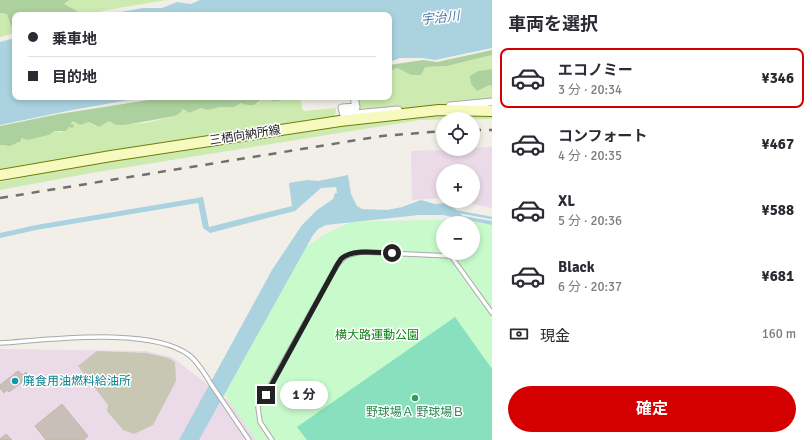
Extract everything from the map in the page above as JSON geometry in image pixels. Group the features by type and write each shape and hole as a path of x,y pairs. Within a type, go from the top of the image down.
{"main road":[{"name":"三栖向納所線","path":"0,175 111,156 340,121 439,110 492,111"}],"street":[{"path":"355,100 356,107 342,108 344,115 419,107 492,102"}],"lane":[{"path":"272,440 260,422 258,407 342,258 362,252 451,256 492,313"},
{"path":"0,343 106,336 137,339 174,347 189,355 200,367 248,440"}],"shaded area":[{"path":"492,147 492,208 480,205 480,164 436,164 436,198 412,200 411,151 436,150 436,156 480,156 480,148"},
{"path":"0,349 146,351 172,357 235,406 257,440 0,440"},
{"path":"97,351 147,353 168,358 175,362 176,381 153,425 134,434 123,430 107,411 108,405 78,366"}],"green space":[{"path":"0,0 69,0 64,4 78,12 12,12 12,26 7,14 0,13"},
{"path":"69,0 167,0 99,12 78,12 64,4"},
{"path":"0,13 7,14 12,26 12,34 0,37"},
{"path":"492,50 492,55 447,66 425,67 421,75 411,75 397,68 392,70 392,65 423,60 437,62"},
{"path":"492,55 492,69 478,71 485,88 490,85 492,87 492,102 344,115 342,108 356,107 355,100 392,100 392,70 397,68 404,72 425,67 447,66"},
{"path":"492,69 492,87 490,85 477,91 471,84 470,76 478,71"},
{"path":"149,100 261,100 251,105 241,103 234,107 221,107 207,110 201,108 189,113 183,109 175,116 125,125 116,125 109,121 99,127 89,122 80,125 72,121 71,124 74,125 73,128 69,127 66,131 55,131 49,135 28,140 21,138 21,141 10,146 0,145 0,126 59,114"},
{"path":"261,100 301,100 303,111 336,108 335,118 251,129 83,155 0,170 0,145 5,146 21,138 28,140 49,135 55,131 61,132 71,124 72,121 80,125 88,122 98,127 109,121 116,125 146,123 175,116 183,109 189,113 201,108 207,110 221,107 234,107 241,103 258,104"},
{"path":"436,113 436,120 420,120 97,172 0,190 0,182 71,168 356,123"},
{"path":"480,114 492,115 492,119 480,119"},
{"name":"横大路運動公園","path":"436,220 436,260 480,260 480,223 492,225 492,440 256,440 224,394 305,248 323,235 351,222"},
{"name":"野球場Ａ 野球場Ｂ","path":"455,317 492,369 492,440 307,440 297,427"}],"water":[{"name":"宇治川","path":"200,0 492,0 492,48 435,60 423,58 400,58 392,61 392,12 120,12 143,8 162,8 177,2 191,4"},
{"path":"12,39 12,100 129,100 0,125 0,42"},
{"path":"348,175 351,194 357,206 362,209 387,210 402,207 421,200 436,204 436,208 454,208 463,216 419,215 326,225 318,229 313,235 199,440 179,440 272,270 302,225 317,210 333,199 335,193 337,193 336,187 321,188 295,211 210,233 203,228 198,203 36,230 0,238 0,233 36,225 203,197 209,227 292,206 289,183 307,180 318,181"},
{"path":"480,219 492,221 492,225 480,223"}],"building":[{"name":"廃食用油燃料給油所","path":"18,371 23,375 26,372 29,377 9,392 7,390 4,393 0,388 0,385"},
{"path":"62,404 88,436 84,440 46,440 35,426"},
{"path":"6,434 12,440 0,440 0,439"}],"waterway":[{"path":"454,211 492,218"}],"railway":[{"path":"480,130 492,130"},
{"path":"0,198 382,136 436,132"}],"place":[{"name":"廃食用油燃料給油所","path":"15,381"},
{"name":"野球場Ａ 野球場Ｂ","path":"415,398"}],"route":[{"path":"266,395 342,258 362,252 392,253"}]}
